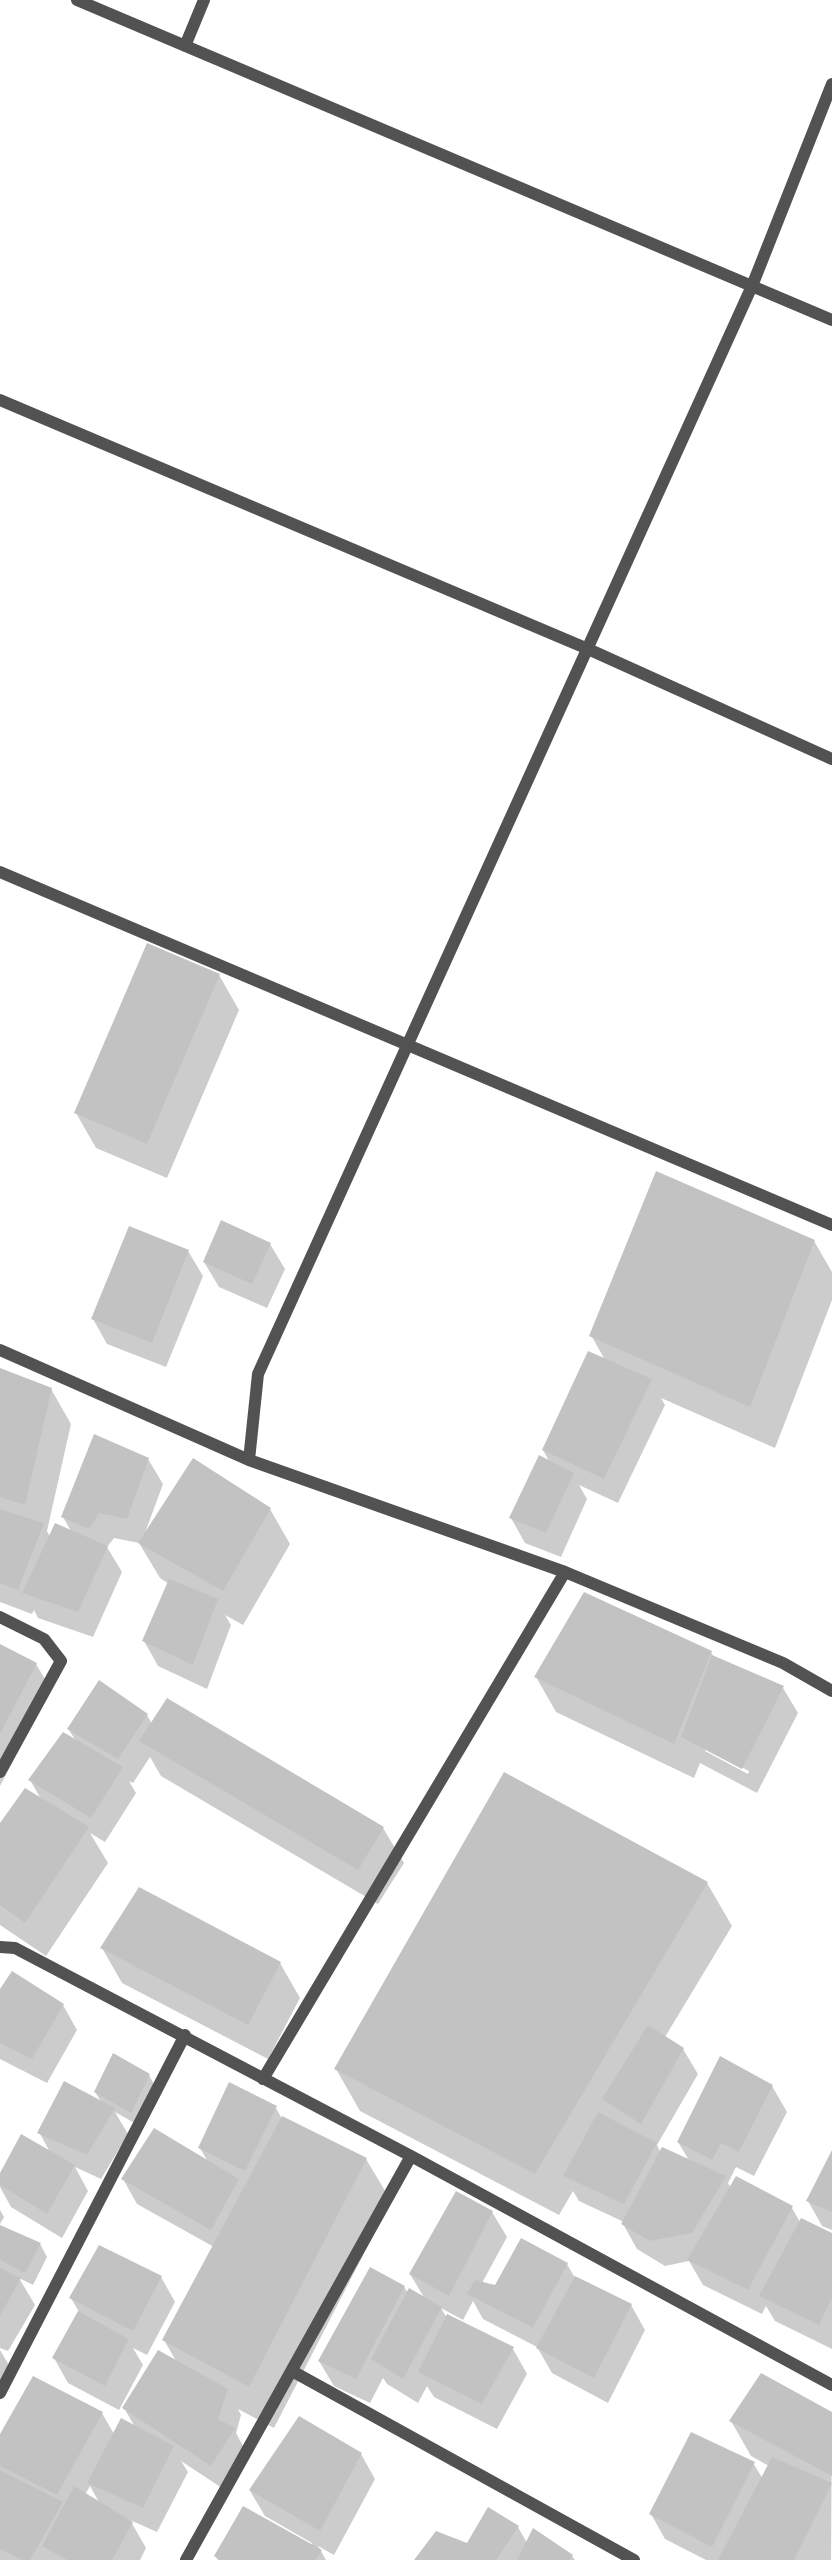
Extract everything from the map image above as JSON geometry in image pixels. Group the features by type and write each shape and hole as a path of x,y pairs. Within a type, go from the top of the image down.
{"street":[{"path":"77,0 832,320"},
{"path":"185,46 204,0"},
{"path":"249,1460 258,1374 752,286 832,84"},
{"path":"0,400 588,649 832,759"},
{"path":"0,872 832,1225"},
{"path":"0,1350 249,1460 565,1572 783,1663 832,1691"},
{"path":"263,2079 565,1572"},
{"path":"0,1617 44,1639 61,1661 0,1772"},
{"path":"0,1947 15,1948 185,2035 832,2385"},
{"path":"0,2393 185,2035"},
{"path":"186,2560 411,2156"},
{"path":"292,2371 634,2560"}],"building":[{"path":"147,943 220,974 147,1144 74,1113"},
{"path":"656,1171 815,1240 750,1407 589,1336"},
{"path":"221,1220 271,1243 252,1284 203,1262"},
{"path":"129,1226 189,1250 152,1343 91,1319"},
{"path":"588,1351 652,1379 604,1479 542,1450"},
{"path":"0,1368 52,1388 25,1505 0,1497"},
{"path":"94,1434 149,1458 127,1519 99,1513 89,1529 61,1517"},
{"path":"539,1455 574,1473 546,1533 509,1518"},
{"path":"193,1458 271,1508 223,1591 138,1543"},
{"path":"0,1509 44,1523 18,1590 0,1583"},
{"path":"55,1523 108,1546 78,1612 22,1593"},
{"path":"169,1579 218,1599 193,1665 142,1641"},
{"path":"584,1592 712,1651 674,1744 534,1677"},
{"path":"0,1644 37,1663 0,1734"},
{"path":"712,1655 784,1686 742,1769 681,1737"},
{"path":"99,1680 148,1714 118,1759 67,1729"},
{"path":"167,1698 384,1827 358,1870 139,1741"},
{"path":"63,1732 123,1767 91,1818 28,1780"},
{"path":"504,1772 708,1882 535,2174 334,2069"},
{"path":"25,1788 89,1827 25,1923 0,1905 0,1823"},
{"path":"139,1887 281,1962 248,2025 100,1948"},
{"path":"12,1971 64,2004 32,2059 0,2043 0,1989"},
{"path":"648,2025 684,2048 641,2124 602,2099"},
{"path":"113,2053 150,2074 131,2113 94,2092"},
{"path":"720,2056 773,2085 739,2152 721,2143 712,2160 677,2142"},
{"path":"64,2081 115,2108 87,2155 37,2133"},
{"path":"229,2082 277,2106 245,2171 198,2148"},
{"path":"598,2112 657,2143 624,2204 563,2176"},
{"path":"282,2116 367,2158 249,2387 162,2340"},
{"path":"154,2128 239,2179 211,2230 121,2179"},
{"path":"21,2134 75,2165 47,2214 0,2185 0,2173"},
{"path":"662,2147 726,2176 692,2233 650,2241 621,2224"},
{"path":"832,2150 832,2212 806,2201"},
{"path":"736,2176 793,2206 748,2290 687,2260"},
{"path":"456,2191 493,2211 449,2296 409,2274"},
{"path":"801,2218 832,2233 832,2298 819,2325 759,2296"},
{"path":"0,2225 41,2243 25,2273 0,2260"},
{"path":"521,2238 568,2263 533,2328 467,2294 475,2280 495,2285"},
{"path":"99,2245 162,2276 133,2331 69,2298"},
{"path":"370,2267 405,2286 356,2379 318,2361"},
{"path":"0,2268 21,2278 0,2316"},
{"path":"575,2276 632,2304 594,2378 536,2348"},
{"path":"409,2288 442,2307 403,2379 371,2359"},
{"path":"78,2311 129,2339 105,2386 52,2358"},
{"path":"447,2314 514,2347 482,2404 418,2372"},
{"path":"158,2350 228,2389 218,2419 235,2428 211,2466 122,2408"},
{"path":"761,2373 832,2412 832,2476 729,2421"},
{"path":"33,2376 103,2412 57,2495 0,2466 0,2434"},
{"path":"299,2416 362,2453 320,2531 249,2490"},
{"path":"121,2418 174,2446 143,2508 87,2483"},
{"path":"691,2432 755,2462 712,2547 649,2514"},
{"path":"772,2457 832,2483 794,2560 718,2560"},
{"path":"0,2470 63,2502 30,2560 22,2560 0,2549"},
{"path":"74,2486 133,2522 112,2560 67,2560 42,2546"},
{"path":"243,2506 322,2550 315,2560 220,2560 214,2556"},
{"path":"488,2507 519,2526 496,2560 414,2560 436,2531 467,2543"},
{"path":"533,2528 573,2555 570,2560 517,2560"}]}
